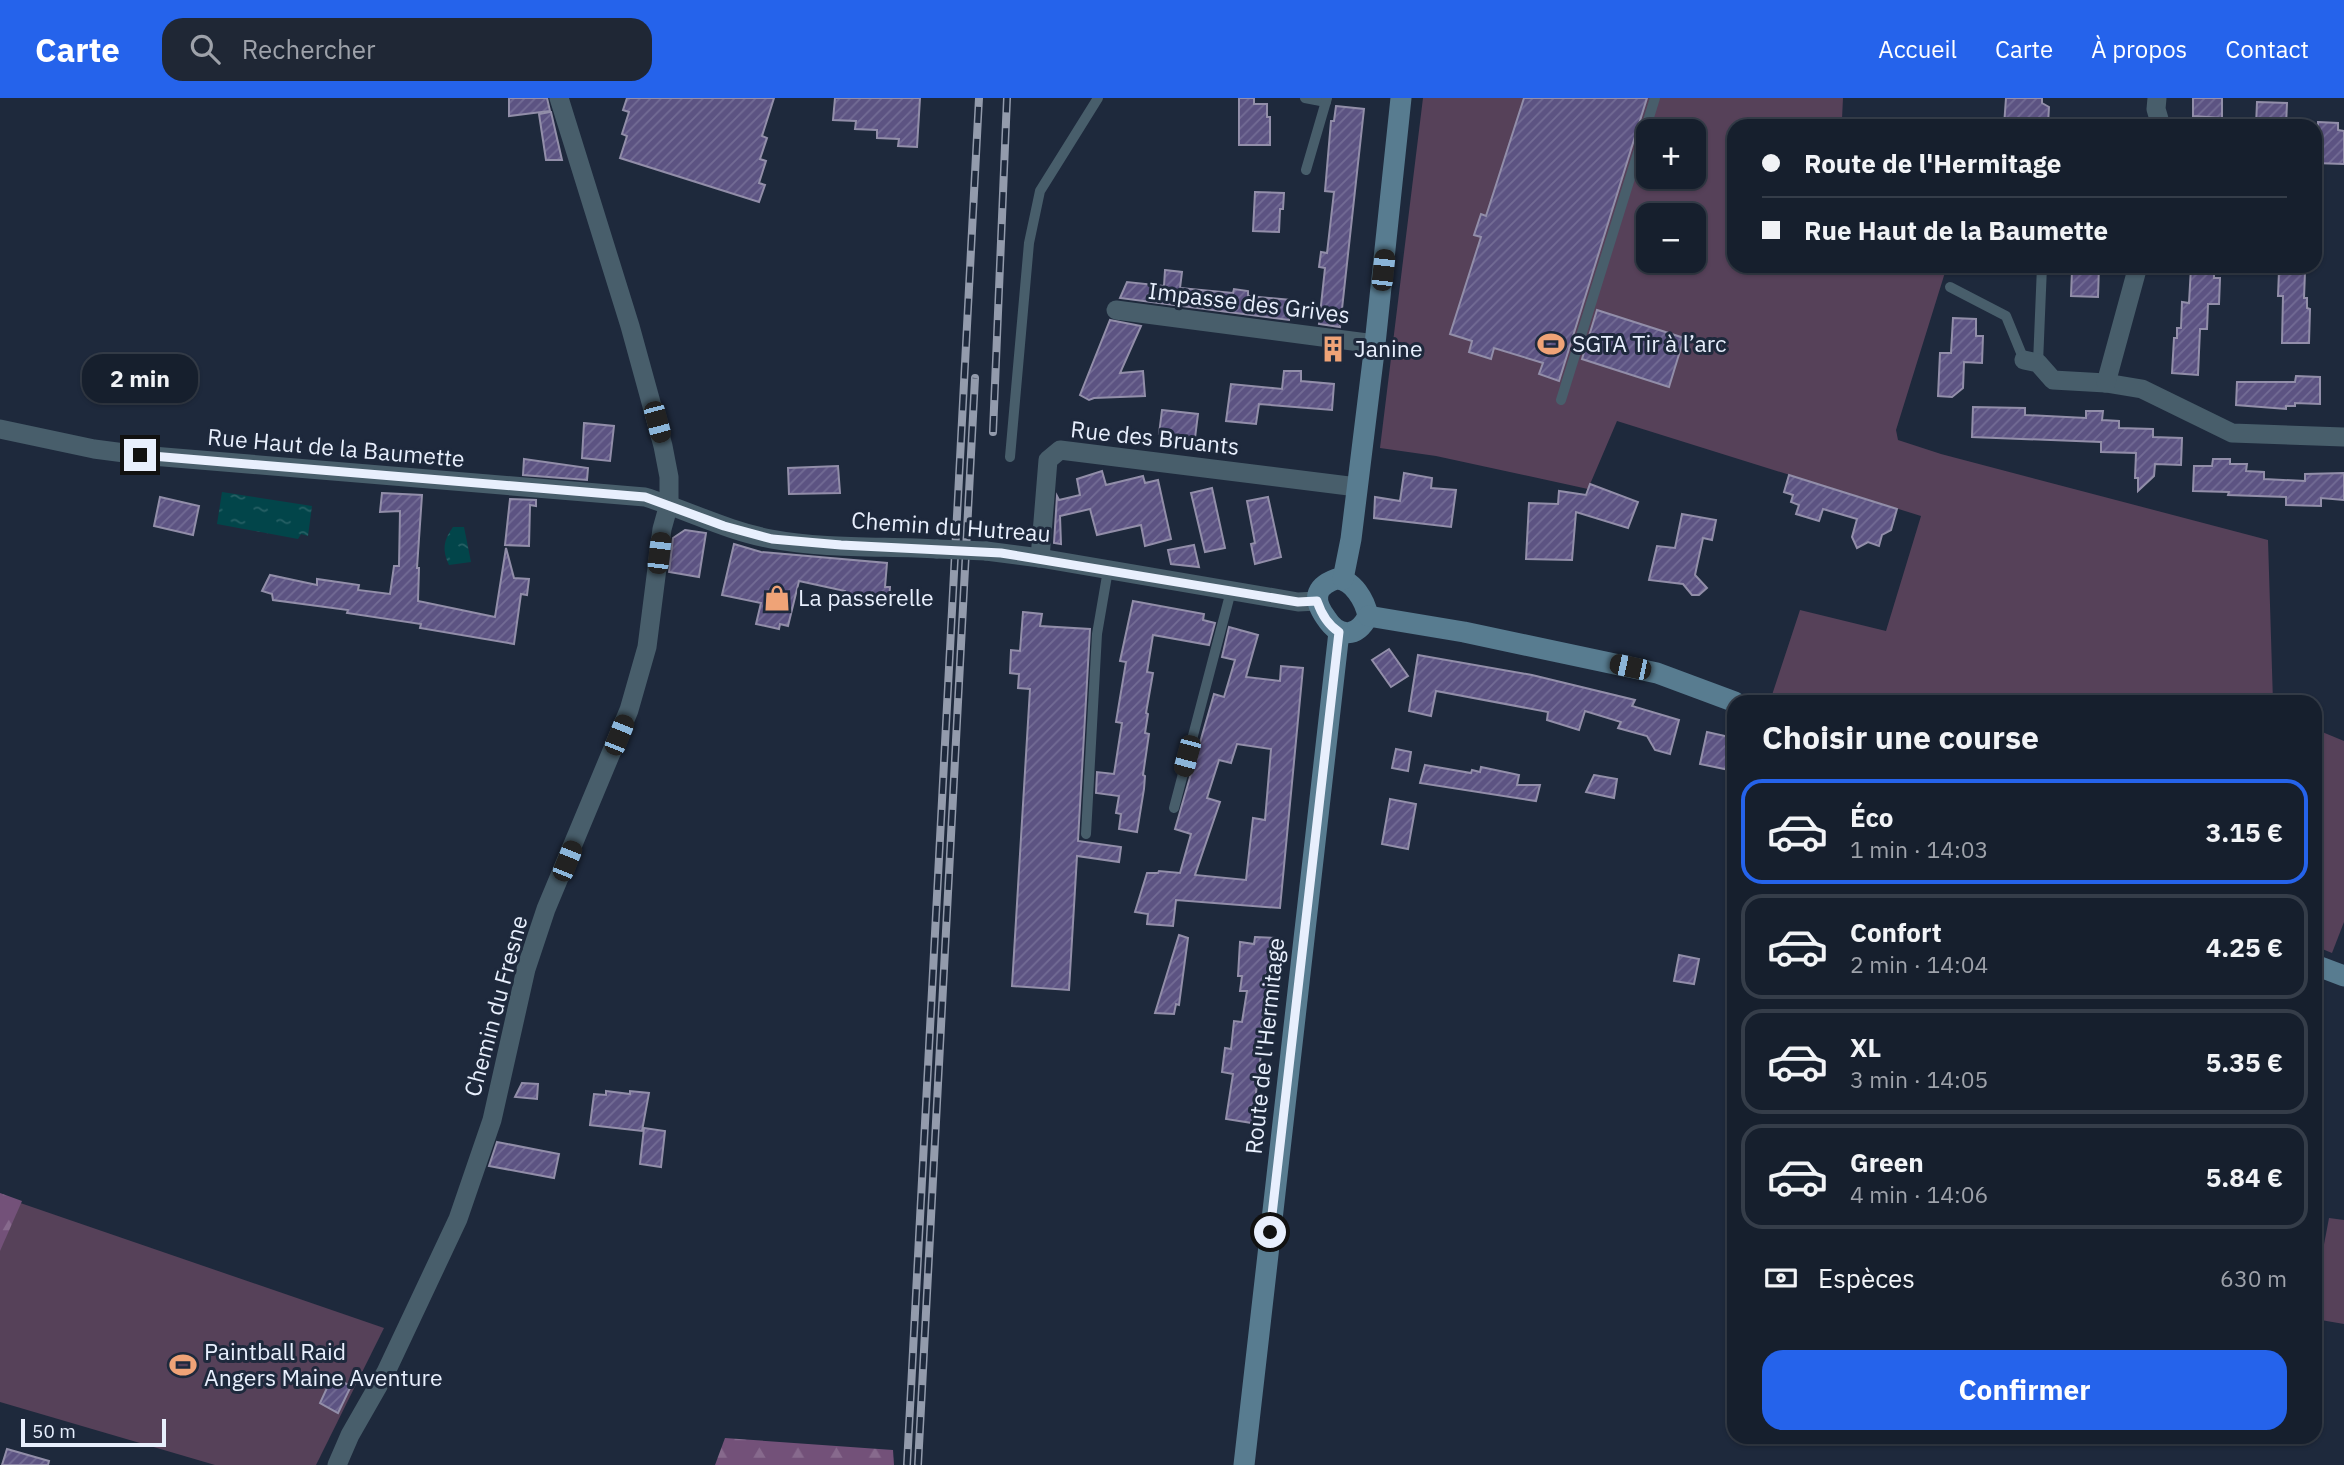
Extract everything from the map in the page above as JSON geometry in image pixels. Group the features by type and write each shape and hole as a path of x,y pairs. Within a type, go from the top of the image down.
{"street":[{"name":"Chemin du Fresne","path":"337,1465 350,1435 386,1372 458,1219 492,1120 526,969 546,909 633,697 647,647 662,529 669,504 669,477 630,326 559,98"},
{"path":"1343,579 1375,344 1401,98"},
{"path":"2157,98 2159,119"},
{"path":"2106,383 2136,273"},
{"name":"Impasse des Grives","path":"1116,310 1375,344"},
{"path":"2031,362 2053,380 2106,383 2142,390 2232,433 2344,437"},
{"name":"Rue Haut de la Baumette","path":"0,429 94,449 140,455 597,492 645,497 669,504"},
{"name":"Rue des Bruants","path":"1040,558 1048,460 1060,450 1357,487"},
{"name":"Chemin du Hutreau","path":"669,504 724,526 772,539 841,545 986,551 1298,602 1317,601"},
{"path":"1343,579 1366,606 1368,615 1364,624 1348,633 1333,628 1317,601 1319,591 1326,583 1343,579"},
{"path":"1368,615 1464,632 1657,673 1727,699"},
{"name":"Route de l'Hermitage","path":"1244,1465 1339,632"},
{"path":"2322,968 2344,976"}],"lane":[{"path":"1010,457 1028,255 1040,191 1098,98"},
{"path":"1305,98 1326,100 1306,170"},
{"path":"1561,400 1655,98"},
{"path":"2031,362 2041,273"},
{"path":"1950,287 2006,316 2031,362"},
{"path":"1086,834 1097,634 1108,570"},
{"path":"1174,808 1231,591"}],"shaded area":[{"path":"1423,98 1843,98 1842,119 1727,119 1727,273 1945,273 1896,430 1898,440 1941,454 2268,540 2273,695 1772,695 1800,610 1886,631 1921,516 1617,421 1588,489 1436,456 1380,448"},
{"path":"2322,732 2344,741 2344,922 2332,953 2322,949"},
{"name":"Paintball Raid Angers Maine Aventure","path":"0,1196 384,1328 316,1465 215,1465 0,1402"},
{"path":"2329,1218 2344,1220 2344,1324 2322,1320 2322,1255"}],"green space":[{"path":"0,1193 22,1201 0,1251"},
{"path":"725,1438 893,1450 894,1465 715,1465"}],"water":[{"path":"222,492 312,506 308,536 301,534 298,539 217,524"},
{"path":"453,527 464,527 471,562 449,565 445,546"}],"building":[{"path":"509,98 547,98 550,111 509,116"},
{"path":"627,98 774,98 762,136 767,138 760,159 766,161 759,183 765,185 759,202 620,158 627,136 622,134 629,112 623,110"},
{"path":"835,98 920,98 917,147 898,146 899,139 877,138 877,130 855,129 856,121 833,120"},
{"path":"1239,98 1254,98 1254,104 1267,104 1270,145 1239,145"},
{"path":"1524,98 1647,98 1640,119 1636,119 1636,133 1559,381 1539,374 1543,363 1494,348 1491,359 1469,352 1472,341 1450,334 1481,237 1474,235 1481,214 1486,216"},
{"path":"2006,98 2042,98 2042,103 2049,107 2048,119 2004,119"},
{"path":"2193,98 2222,98 2222,118 2193,116"},
{"path":"2257,102 2287,103 2286,119 2256,119"},
{"path":"1336,106 1364,109 1340,327 1319,324 1325,268 1319,267 1321,252 1327,253 1334,192 1325,191 1331,121 1334,121"},
{"path":"551,112 562,160 546,160 539,114"},
{"path":"2322,122 2338,123 2338,130 2344,131 2344,164 2322,163"},
{"path":"1255,192 1284,193 1279,232 1253,231"},
{"path":"1165,270 1182,272 1180,288 1233,293 1234,289 1248,291 1248,296 1291,300 1289,320 1120,298 1127,282 1164,286"},
{"path":"2072,273 2099,273 2098,297 2071,296"},
{"path":"2191,273 2214,273 2214,278 2220,278 2219,304 2208,304 2207,329 2200,329 2198,375 2172,373 2174,338 2177,338 2177,328 2181,328 2182,302 2189,303"},
{"path":"2279,273 2305,273 2304,298 2307,298 2307,308 2310,309 2309,343 2282,343 2283,296 2278,296"},
{"path":"1597,310 1684,338 1669,387 1582,359"},
{"path":"1953,318 1976,319 1976,336 1983,336 1982,363 1964,362 1963,388 1952,397 1938,396 1940,353 1951,353"},
{"path":"1110,320 1141,326 1120,373 1143,371 1145,396 1089,400 1080,395"},
{"path":"1284,371 1301,371 1301,381 1334,384 1332,410 1259,404 1256,424 1226,421 1231,384 1282,389"},
{"path":"2296,376 2320,377 2320,404 2295,403 2295,406 2286,406 2286,409 2236,405 2237,382 2295,382"},
{"path":"1973,407 2025,408 2025,415 2086,418 2086,411 2103,411 2102,420 2119,421 2119,428 2153,429 2153,437 2182,438 2181,465 2155,464 2154,476 2138,491 2138,478 2135,478 2136,453 2101,452 2101,442 1972,437"},
{"path":"1162,410 1198,414 1195,438 1159,434"},
{"path":"584,423 614,426 610,461 582,458"},
{"path":"524,459 588,468 587,480 523,475"},
{"path":"2213,459 2230,459 2230,464 2247,464 2246,471 2264,472 2264,479 2305,481 2305,474 2344,473 2344,500 2321,498 2321,506 2286,505 2286,497 2193,491 2194,466 2212,466"},
{"path":"838,466 840,493 789,494 788,468"},
{"path":"1102,471 1106,485 1143,476 1145,483 1158,480 1171,539 1145,546 1141,525 1097,535 1090,509 1060,516 1061,544 1054,543 1057,496 1059,500 1080,495 1077,479"},
{"path":"1404,473 1432,478 1431,488 1456,490 1451,527 1374,518 1375,497 1400,501"},
{"path":"1789,475 1897,509 1891,530 1882,535 1879,546 1868,542 1857,548 1852,537 1857,519 1823,509 1819,521 1796,514 1799,505 1791,502 1793,495 1784,492"},
{"path":"1590,484 1638,502 1628,528 1576,512 1572,560 1526,559 1529,503 1558,504 1559,491 1586,495"},
{"path":"1212,488 1225,548 1205,552 1191,493"},
{"path":"382,493 422,495 417,568 418,601 495,617 506,548 514,578 529,579 527,595 521,594 514,644 420,628 421,624 347,613 348,610 273,600 272,594 262,591 270,575 317,585 317,579 359,585 358,590 390,594 394,566 399,566 400,511 380,512"},
{"path":"160,497 199,506 193,535 154,526"},
{"path":"1268,497 1281,557 1255,564 1251,544 1255,543 1247,501"},
{"path":"510,499 536,500 536,506 530,505 529,546 505,545"},
{"path":"1682,514 1716,520 1712,540 1703,538 1695,575 1707,588 1699,595 1692,595 1683,584 1649,580 1657,546 1675,548"},
{"path":"685,530 706,533 699,577 669,572 673,538"},
{"path":"734,544 761,552 887,563 885,587 890,587 889,602 844,597 845,591 799,581 788,626 780,624 779,629 756,624 761,603 722,595"},
{"path":"1194,545 1199,567 1171,564 1168,550"},
{"path":"1133,601 1204,614 1203,620 1215,623 1209,645 1153,635 1147,672 1153,673 1146,713 1145,733 1149,734 1137,832 1119,829 1121,814 1116,813 1119,796 1096,793 1097,772 1114,774 1122,723 1116,722 1126,662 1120,661"},
{"path":"1023,612 1042,614 1040,626 1090,629 1078,841 1121,847 1119,862 1077,856 1069,990 1012,986 1030,689 1018,688 1019,674 1010,673 1011,650 1020,651"},
{"path":"1229,627 1258,635 1246,677 1280,681 1281,666 1303,668 1280,908 1176,900 1173,926 1147,924 1148,914 1135,912 1147,873 1180,873 1191,834 1175,829 1214,694 1224,697 1235,660 1222,657","holes":["1237,744 1271,749 1265,820 1253,818 1246,880 1195,875 1220,802 1207,798 1219,760 1231,763"]},
{"path":"1389,649 1408,676 1391,687 1372,660"},
{"path":"1418,655 1532,675 1635,700 1632,706 1679,720 1670,754 1655,750 1647,736 1618,728 1621,722 1585,711 1579,730 1547,720 1548,712 1436,691 1431,716 1409,711"},
{"path":"1707,732 1727,736 1727,770 1700,764"},
{"path":"1396,749 1411,752 1408,771 1392,768"},
{"path":"1425,765 1471,773 1472,770 1480,772 1481,767 1519,775 1517,785 1540,785 1536,801 1420,783"},
{"path":"1594,775 1617,779 1614,798 1586,792"},
{"path":"1390,799 1416,804 1408,849 1382,844"},
{"path":"1179,935 1188,938 1179,1005 1176,1004 1174,1014 1155,1013"},
{"path":"1255,937 1276,938 1270,1002 1265,1002 1261,1031 1264,1031 1252,1123 1226,1119 1233,1074 1222,1072 1225,1048 1231,1049 1234,1021 1242,1022 1247,991 1240,991 1240,942 1254,944"},
{"path":"1679,955 1699,959 1694,984 1674,981"},
{"path":"522,1083 538,1084 537,1099 515,1097"},
{"path":"606,1091 649,1093 642,1131 590,1125 594,1094 606,1095"},
{"path":"644,1128 665,1131 661,1167 640,1164"},
{"path":"497,1142 559,1154 554,1178 489,1166"},
{"path":"332,1377 351,1386 338,1413 320,1403"},
{"path":"7,1449 49,1461 48,1465 2,1465"}],"railway":[{"path":"907,1465 979,98"},
{"path":"993,432 1007,98"},
{"path":"918,1465 975,378"}],"place":[{"name":"SGTA Tir à l’arc","path":"1551,344"},
{"name":"Janine","path":"1333,349"},
{"name":"La passerelle","path":"777,598"},
{"name":"Paintball Raid Angers Maine Aventure","path":"183,1365"}],"route":[{"path":"140,455 645,497 724,526 772,539 841,545 986,551 1298,602 1317,601 1320,610 1339,632 1270,1232"}]}
